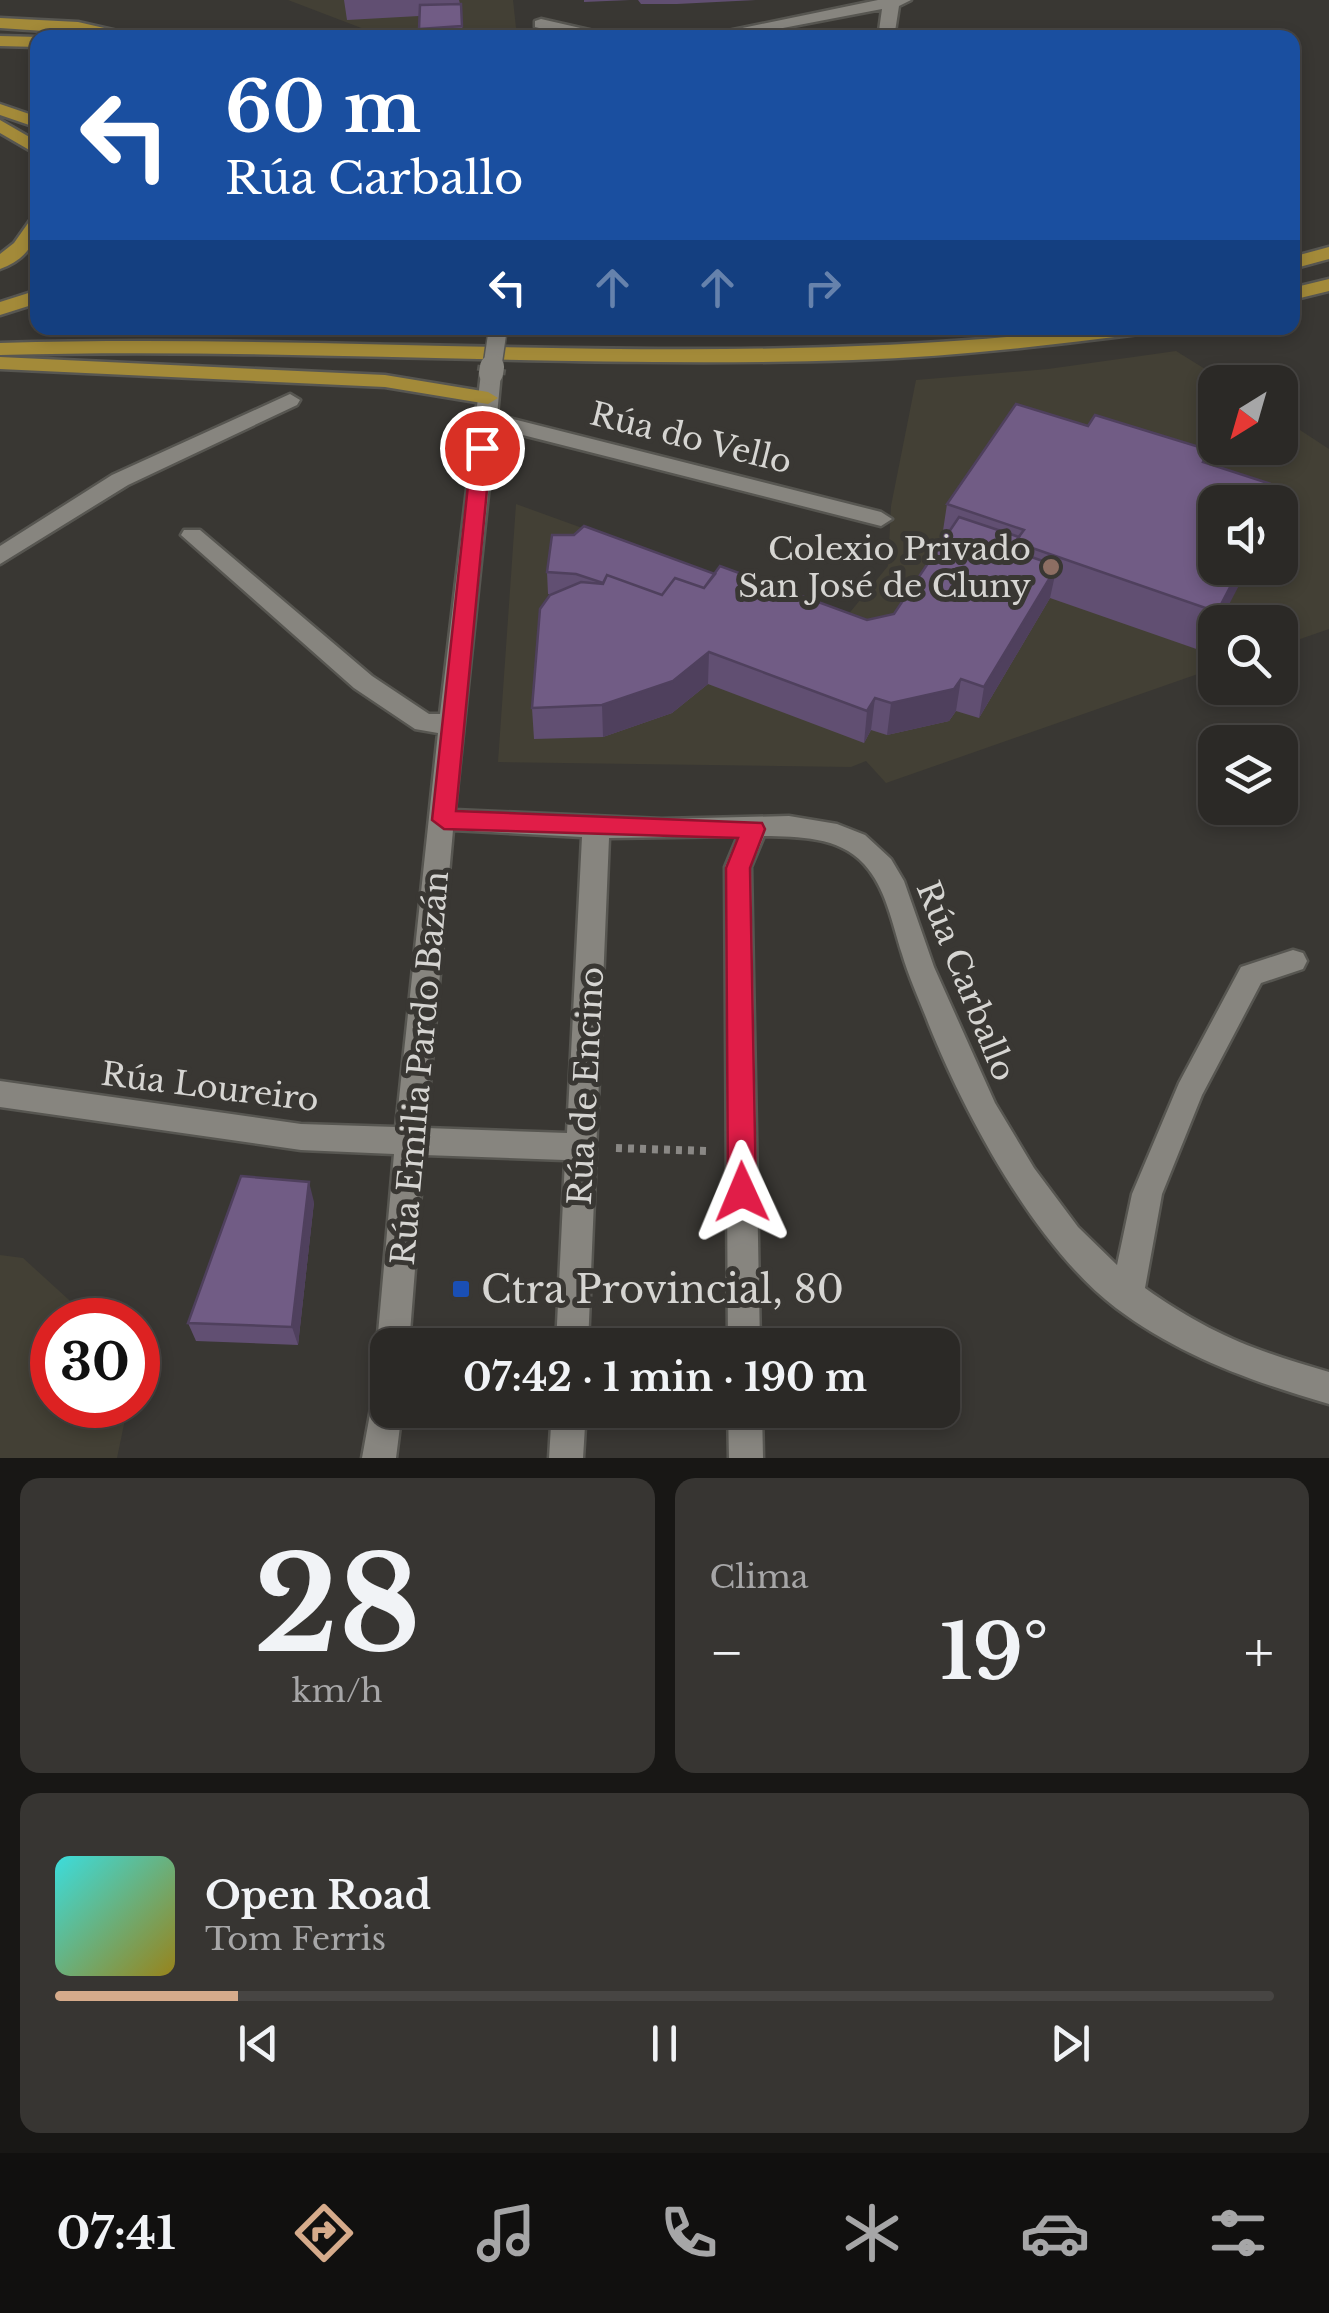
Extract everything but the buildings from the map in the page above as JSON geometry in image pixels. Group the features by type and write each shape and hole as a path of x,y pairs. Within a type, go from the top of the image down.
{"main road":[{"path":"0,23 95,30"},
{"path":"0,41 30,42"},
{"path":"0,98 30,104"},
{"path":"0,109 30,120"},
{"path":"0,124 30,145"},
{"path":"0,263 21,248 30,235"},
{"path":"1300,260 1329,253"},
{"path":"1300,292 1329,286"},
{"path":"0,309 30,299"},
{"path":"0,349 90,344 336,344 672,358 821,357 1010,346 1088,335"},
{"path":"0,364 385,381 486,408"}],"street":[{"path":"538,0 542,30"},
{"path":"745,30 897,2 888,30"},
{"name":"Rúa Emilia Pardo Bazán","path":"394,1328 424,972 497,335"},
{"path":"0,556 120,480 290,400"},
{"name":"Rúa do Vello","path":"486,408 881,519"},
{"path":"192,535 363,682 424,723 452,724"},
{"name":"Rúa Carballo","path":"444,820 838,833 858,842 882,866 942,1026 984,1118 1052,1224 1126,1297 1199,1344 1238,1363 1329,1388"},
{"name":"Rúa de Encino","path":"573,1328 596,827"},
{"path":"744,1328 738,868 754,829"},
{"path":"1126,1297 1147,1194 1189,1092 1251,975 1292,961"},
{"name":"Rúa Loureiro","path":"0,1094 301,1136 584,1147"},
{"path":"380,1458 384,1428"},
{"path":"566,1458 568,1428"},
{"path":"745,1428 746,1458"}],"path":[{"path":"615,1148 707,1151"}],"shaded area":[{"path":"288,0 513,0 516,30 367,30"},
{"name":"Colexio Privado San José de Cluny","path":"1176,351 1199,365 1198,465 1298,465 1298,429 1329,449 1329,629 1298,640 1298,605 1198,605 1198,674 886,783 866,761 851,767 498,762 516,504 842,622 888,566 891,506 916,380 1048,369"},
{"path":"0,1255 23,1258 67,1298 30,1298 30,1428 123,1428 117,1458 0,1458"}],"place":[{"name":"Colexio Privado San José de Cluny","path":"1051,567"},
{"name":"Ctra Provincial, 80","path":"461,1289"}],"route":[{"path":"482,448 444,820 754,829 738,868 742,1192"}]}
